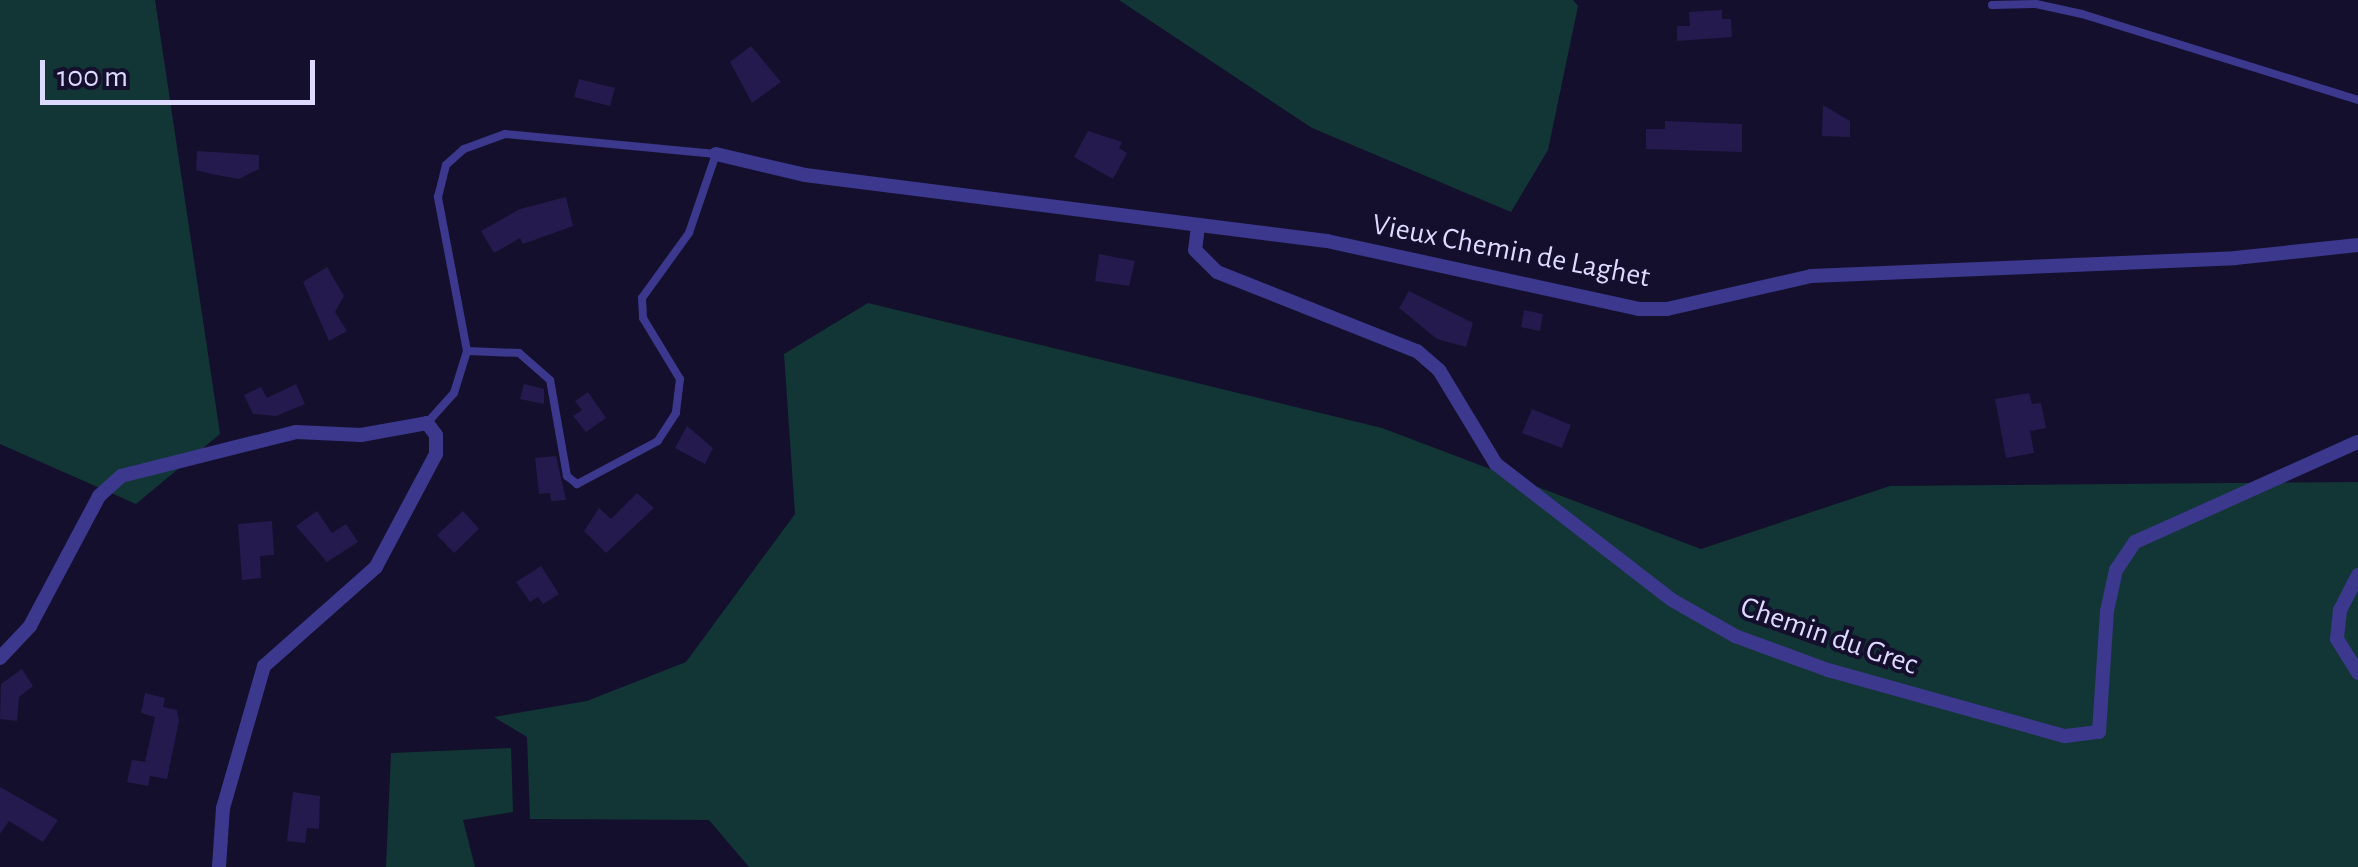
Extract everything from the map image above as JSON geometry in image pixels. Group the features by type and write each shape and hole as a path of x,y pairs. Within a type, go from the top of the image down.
{"street":[{"name":"Vieux Chemin de Laghet","path":"716,154 805,175 1327,241 1639,309 1811,276 2235,258 2358,245"},
{"name":"Chemin du Grec","path":"1198,226 1195,250 1218,272 1417,352 1439,370 1496,464 1672,600 1735,636 1828,670 2064,736 2099,732 2107,612 2116,570 2135,542 2358,442"},
{"path":"0,658 30,626 99,496 121,476 296,432 361,436 427,423 436,435 436,454 376,566 264,666 223,808 218,867"},
{"path":"2358,576 2340,610 2336,640 2358,673"}],"lane":[{"path":"1992,6 2036,4 2082,14 2358,100"},
{"name":"Vieux Chemin de Laghet","path":"467,351 438,197 446,165 464,149 498,136 532,134 716,154"},
{"path":"427,423 454,393 467,351 519,353 550,380 572,482 582,482 658,440 676,413 680,379 643,318 642,298 689,234 716,154"}],"green space":[{"path":"0,0 155,0 220,434 136,504 0,444"},
{"path":"1119,0 1573,0 1578,6 1548,150 1511,212 1312,128"},
{"path":"868,303 1382,428 1701,549 1890,486 2358,482 2358,867 749,867 709,820 530,819 527,737 494,717 587,701 686,662 795,514 784,354"},
{"path":"511,748 513,812 463,820 475,867 386,867 391,753"}],"building":[{"path":"1722,10 1722,19 1731,19 1732,37 1677,41 1677,26 1690,26 1689,12"},
{"path":"751,46 781,82 752,103 730,62"},
{"path":"579,79 615,88 610,106 574,97"},
{"path":"1823,105 1850,121 1850,137 1822,136"},
{"path":"1665,121 1742,124 1742,152 1646,149 1646,129 1665,129"},
{"path":"1088,131 1122,142 1119,148 1127,153 1113,179 1074,157"},
{"path":"197,151 259,155 259,169 239,179 196,170"},
{"path":"566,197 573,226 523,244 520,238 494,253 481,231 520,209"},
{"path":"1099,254 1135,261 1129,286 1095,281"},
{"path":"327,267 344,296 335,312 347,331 329,341 303,282"},
{"path":"1409,291 1473,323 1466,347 1437,339 1399,308"},
{"path":"1524,310 1543,314 1540,331 1521,327"},
{"path":"296,384 305,404 276,416 253,414 244,395 261,387 267,398"},
{"path":"524,384 544,389 544,404 520,399"},
{"path":"588,392 606,418 586,432 573,416 582,410 575,401"},
{"path":"2029,393 2032,404 2041,403 2046,428 2030,431 2034,453 2006,458 1995,399"},
{"path":"1532,409 1571,425 1562,448 1522,433"},
{"path":"687,426 713,448 705,464 675,448"},
{"path":"556,456 566,500 551,501 550,493 539,494 535,458"},
{"path":"637,493 654,508 606,553 584,531 599,508 611,519"},
{"path":"317,511 332,533 346,524 358,542 327,562 296,526"},
{"path":"463,511 479,529 454,553 437,535"},
{"path":"272,521 274,555 260,556 261,578 242,580 238,524"},
{"path":"541,566 559,594 543,604 538,597 530,602 516,582"},
{"path":"22,669 33,686 19,697 17,721 0,719 1,684"},
{"path":"145,693 165,698 163,707 177,710 179,721 167,779 150,776 148,786 127,782 132,760 145,762 155,717 141,713"},
{"path":"0,787 58,820 43,842 9,821 0,834"},
{"path":"293,792 320,796 319,829 307,828 305,843 287,841"}]}
